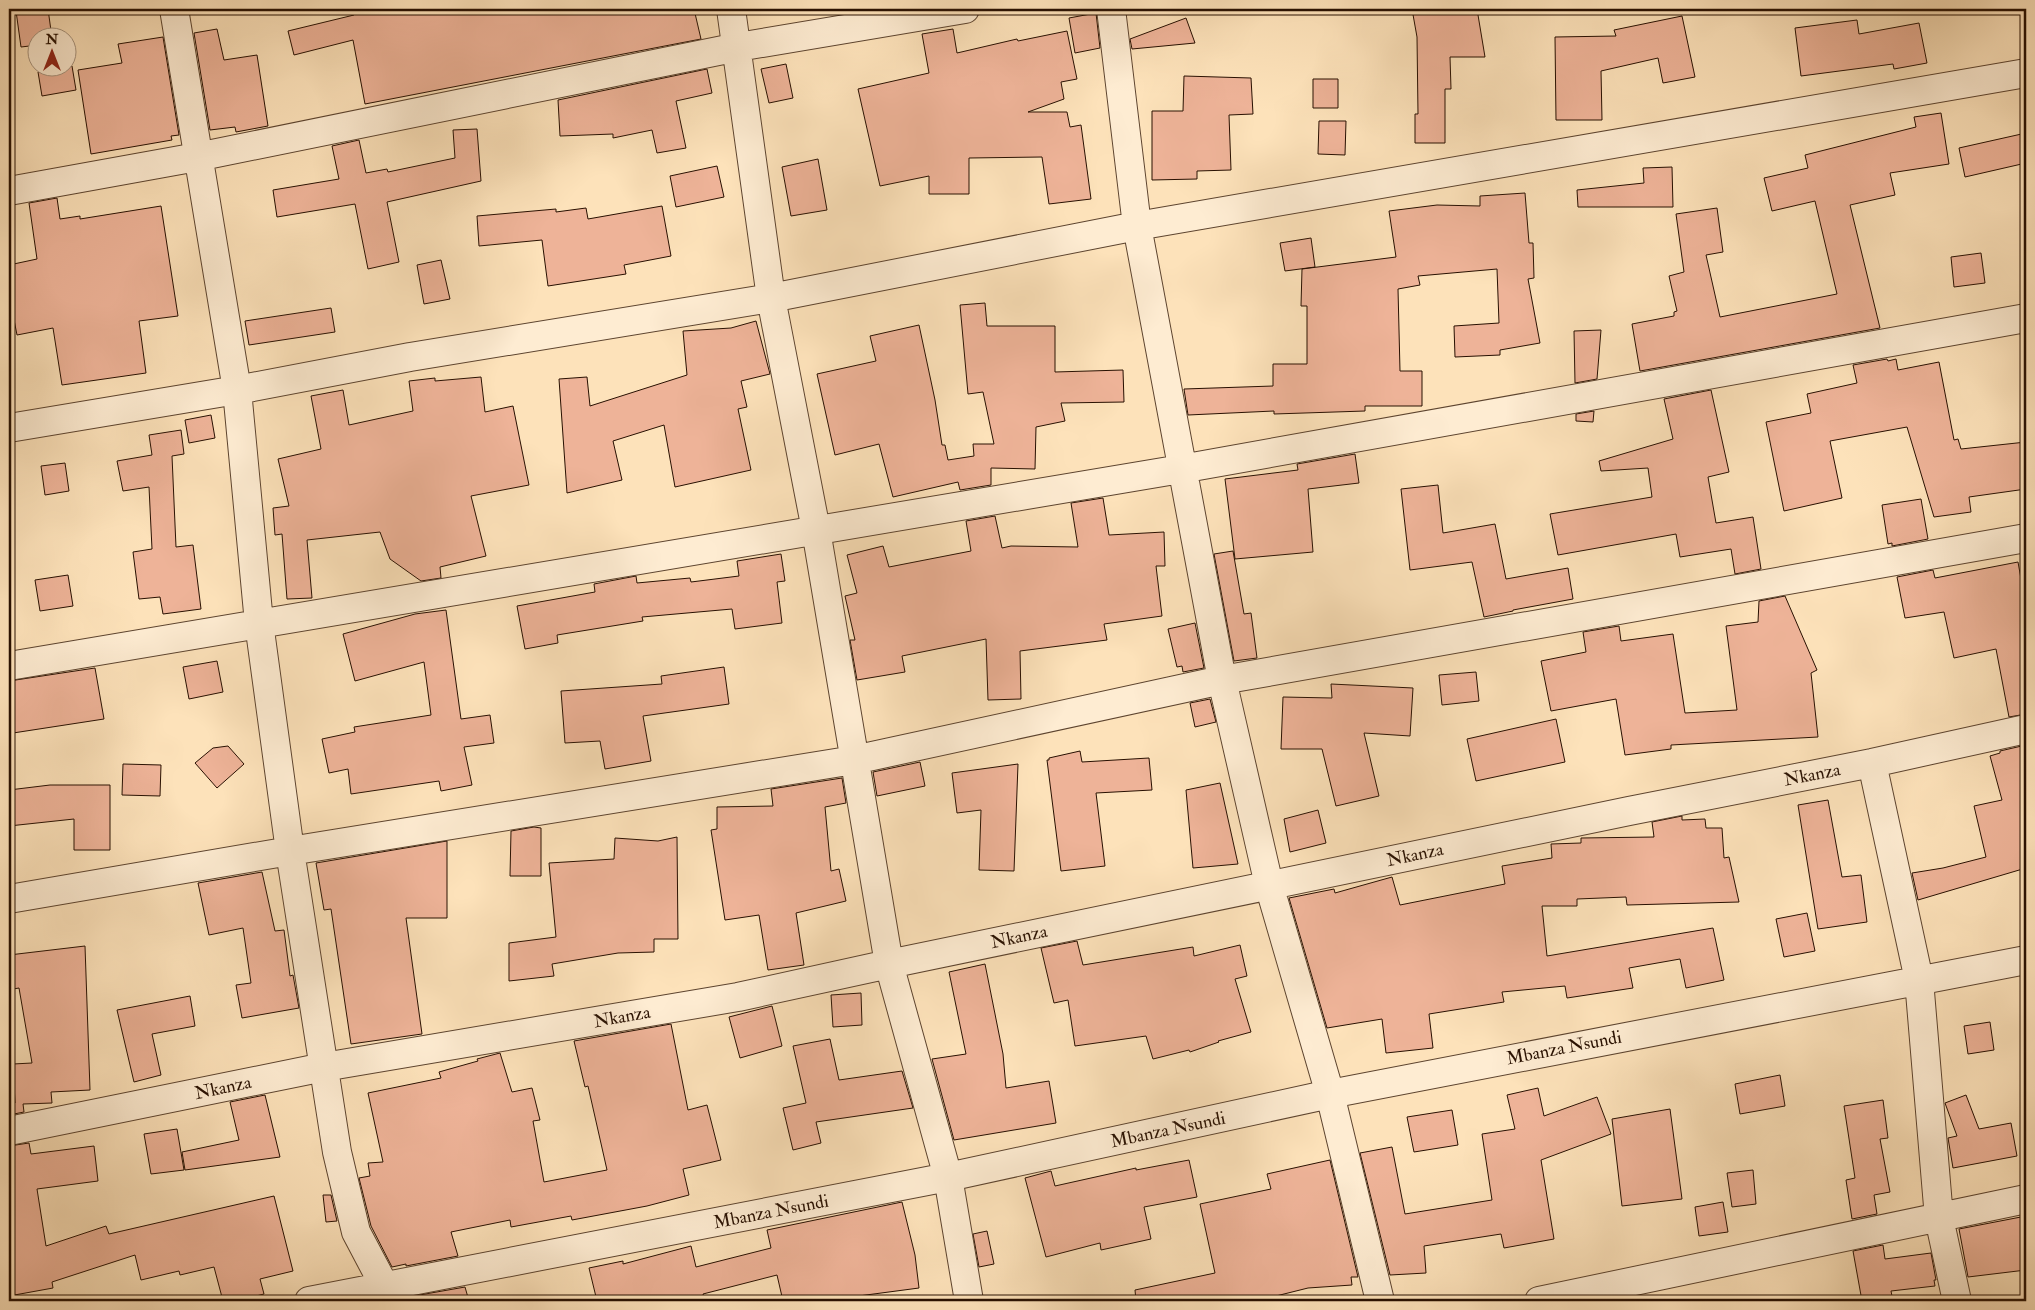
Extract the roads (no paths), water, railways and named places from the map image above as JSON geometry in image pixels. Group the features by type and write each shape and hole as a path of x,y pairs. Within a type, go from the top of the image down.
{"street":[{"path":"174,9 237,390 259,623 290,850 336,1152 356,1232 387,1294"},
{"path":"731,9 738,47 771,298 816,530 889,964 948,1178 969,1301"},
{"path":"9,191 197,157 738,47 965,9"},
{"path":"1111,9 1137,226 1222,680 1269,885 1330,1094 1380,1301"},
{"path":"9,428 237,390 410,357 771,298 1137,226 2026,73"},
{"path":"9,666 1181,469 2026,318"},
{"path":"9,899 290,850 854,760 1222,680 2026,538"},
{"name":"Nkanza","path":"9,1131 324,1067 738,998 889,964 1872,763 2026,729"},
{"path":"1872,763 1919,980 1939,1218 1956,1301"},
{"name":"Mbanza Nsundi","path":"310,1301 387,1294 948,1178 1330,1094 2026,960"},
{"path":"1539,1301 2026,1199"}]}
